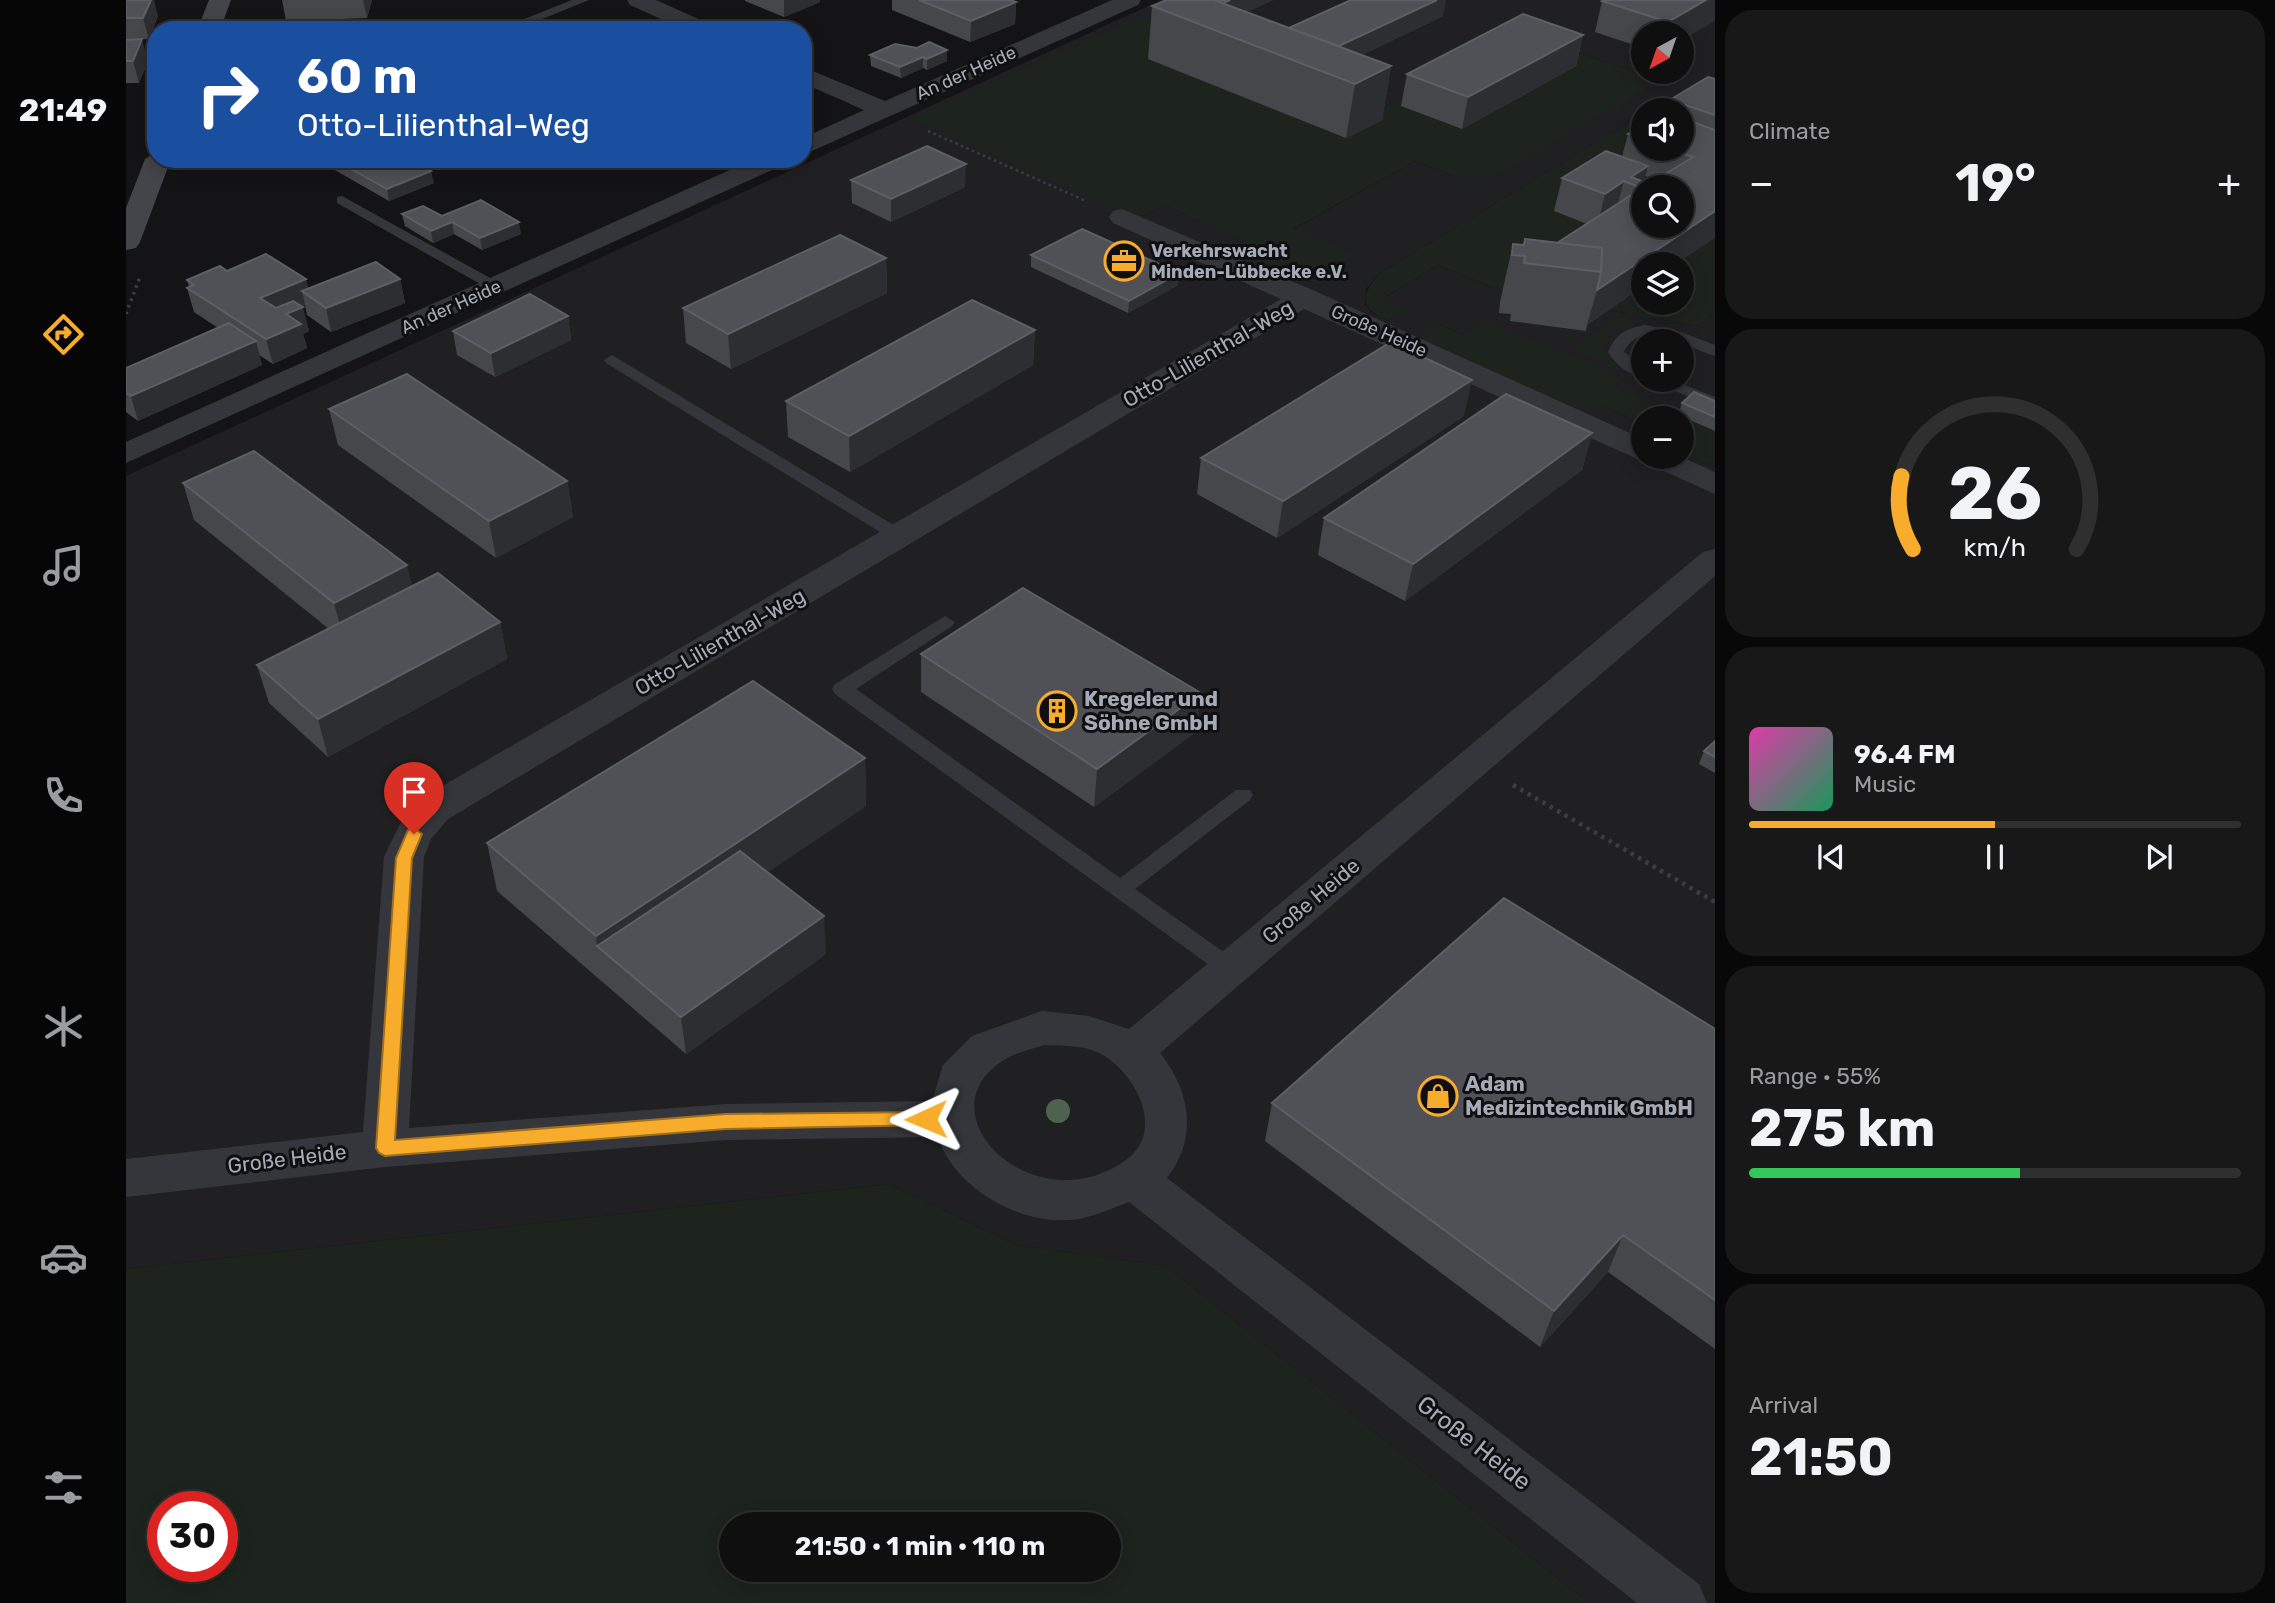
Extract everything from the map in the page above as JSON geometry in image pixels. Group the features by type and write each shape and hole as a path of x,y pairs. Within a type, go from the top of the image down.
{"street":[{"path":"212,21 220,0"},
{"path":"638,0 684,21"},
{"name":"An der Heide","path":"812,143 1130,0"},
{"path":"812,78 884,110"},
{"path":"126,242 155,168"},
{"name":"An der Heide","path":"126,454 756,168"},
{"name":"Große Heide","path":"1122,217 1631,446"},
{"name":"Otto-Lilienthal-Weg","path":"385,1148 404,858 414,834 434,809 1306,298"},
{"path":"1682,469 1715,484"},
{"name":"Große Heide","path":"1132,1052 1715,559"},
{"path":"1042,1028 1074,1029 1105,1037 1132,1052 1153,1075 1166,1102 1167,1131 1156,1158 1135,1180 1107,1196 1084,1200 1039,1199 1006,1188 979,1170 960,1146 951,1119 954,1092 965,1068 985,1048 1012,1034 1042,1028"},
{"name":"Große Heide","path":"126,1178 385,1148 726,1122 951,1119"},
{"name":"Große Heide","path":"1135,1180 1680,1603"}],"lane":[{"path":"527,21 583,0"},
{"path":"342,200 496,287"},
{"path":"1631,334 1618,344 1616,352 1621,360 1631,366"},
{"path":"1694,342 1715,351"},
{"path":"612,360 899,536"},
{"path":"1688,392 1715,403"},
{"path":"945,622 842,689 1231,969"},
{"path":"1120,889 1243,795"}],"path":[{"path":"884,110 1122,217"},
{"path":"1475,762 1715,902"}],"shaded area":[{"path":"1161,0 1715,0 1715,100 1631,98 1631,121 1380,273 1366,289 1365,304 1372,313 1389,321 1404,310 1381,300 1438,265 1518,298 1597,227 1554,211 1631,224 1631,238 1694,238 1694,199 1715,238 1694,252 1631,252 1631,294 1609,310 1698,326 1715,312 1715,431 1694,422 1694,406 1657,406 1613,387 1624,379 1464,335 1438,324 1570,406 1603,406 1631,419 1631,469 1694,469 1694,458 1715,466 1715,1603 1589,1603 1166,1266 1016,1245 889,1184 126,1269 126,476 796,168 812,168 812,161","holes":["1631,21 1694,21 1694,84 1631,84 1631,77 1456,177 1415,161 1292,230 1356,256 1240,260 1260,247 1166,206 1136,218 1148,59 1346,138 1401,106 1462,129 1576,66 1553,44 1631,71"]},
{"path":"1143,18 1178,29 1370,115 1389,106 1401,106 1553,44 1631,71 1631,84 1646,86 1490,178 1456,177 1415,161 1293,229 1357,256 1328,266 1298,270 1268,267 1239,259 1259,247 1166,206 1136,218 912,118"},
{"path":"1631,121 1631,161 1653,161 1664,175 1631,175 1631,198 1518,298 1438,265 1382,299 1405,310 1389,321 1372,311 1365,301 1368,289 1380,273"},
{"path":"1631,160 1673,161 1681,175 1644,175 1619,167"},
{"path":"1715,238 1715,312 1698,326 1636,315 1694,315 1694,252"},
{"path":"1631,294 1631,314 1608,310"},
{"path":"1620,317 1631,320 1634,326 1617,329 1603,341 1604,352 1617,367 1573,348"},
{"path":"1484,321 1625,378 1614,387 1658,406 1631,406 1631,419 1603,406 1570,406 1419,337 1438,324 1464,335"},
{"path":"1694,422 1715,431 1715,466 1694,458"},
{"path":"889,1184 1016,1245 1166,1266 1589,1603 126,1603 126,1269"}],"building":[{"path":"126,0 151,0 143,18 126,18"},
{"path":"919,0 1010,0 1016,2 971,21"},
{"path":"1167,0 1214,0 1391,66 1355,84 1152,6"},
{"path":"1351,0 1437,0 1339,46 1289,28"},
{"path":"1604,0 1706,0 1670,21 1602,1"},
{"path":"1523,14 1583,35 1468,97 1407,74"},
{"path":"142,39 133,61 126,61 126,40"},
{"path":"929,42 947,50 900,67 870,55 895,44 917,48"},
{"path":"1708,77 1715,79 1715,115 1694,108 1694,98 1673,98"},
{"path":"1694,122 1715,130 1715,211 1694,225 1694,175 1664,175 1686,161 1694,161"},
{"path":"927,146 966,164 891,199 851,180"},
{"path":"1606,151 1648,166 1631,175 1631,184 1624,181 1605,194 1562,178"},
{"path":"349,168 426,168 431,171 387,189"},
{"path":"1631,195 1631,238 1675,238 1654,252 1631,252 1631,267 1597,290 1602,248 1557,243"},
{"path":"481,200 519,222 480,238 452,222 431,231 402,214 423,206 442,216"},
{"path":"1082,229 1179,273 1129,301 1031,255"},
{"path":"840,235 886,258 728,334 683,308"},
{"path":"1525,239 1602,248 1601,272 1524,263 1525,256 1512,255 1513,244 1524,245"},
{"path":"266,254 306,279 260,298 276,308 293,301 303,307 286,314 301,324 266,339 187,288 194,285 187,280 220,266 227,271"},
{"path":"376,262 400,279 326,308 302,291"},
{"path":"530,294 568,316 491,353 453,331"},
{"path":"972,300 1035,330 849,436 786,401"},
{"path":"229,323 256,341 131,396 126,393 126,368"},
{"path":"1391,342 1472,380 1283,501 1201,458"},
{"path":"407,374 567,481 489,521 329,409"},
{"path":"1694,392 1715,401 1715,417 1694,406 1682,403"},
{"path":"1506,394 1592,433 1413,564 1324,518"},
{"path":"254,451 407,565 334,603 183,483"},
{"path":"438,573 500,622 318,719 257,665"},
{"path":"1023,588 1201,693 1097,769 921,654"},
{"path":"753,681 865,758 596,936 487,843"},
{"path":"1715,741 1715,757 1704,751"},
{"path":"740,851 824,916 681,1017 597,946"},
{"path":"1504,898 1715,1029 1715,1300 1623,1235 1554,1311 1272,1103"}],"place":[{"name":"Verkehrswacht Minden-Lübbecke e.V.","path":"1124,261"},
{"name":"Kregeler und Söhne GmbH","path":"1057,711"},
{"name":"Adam Medizintechnik GmbH","path":"1438,1096"}],"route":[{"path":"414,834 404,858 385,1148 726,1122 926,1119"}]}
